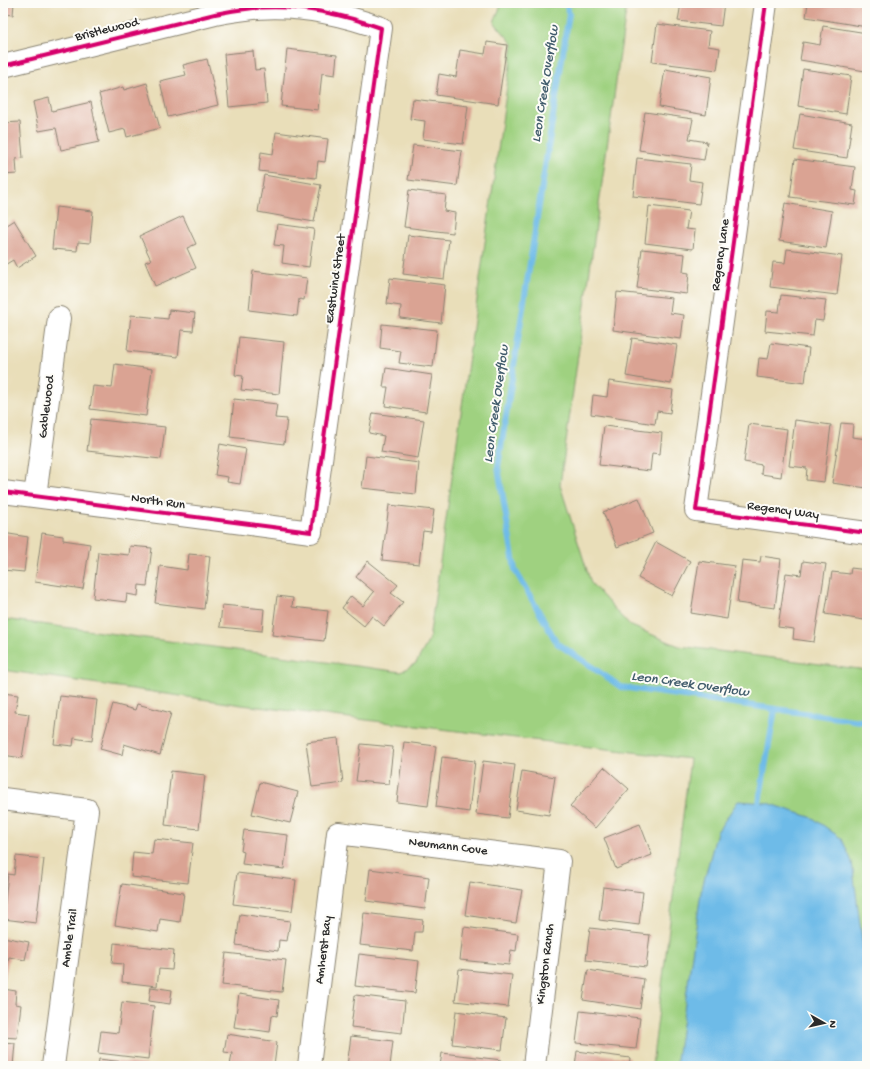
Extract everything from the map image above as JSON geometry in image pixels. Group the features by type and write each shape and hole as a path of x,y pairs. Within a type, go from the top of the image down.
{"street":[{"name":"Regency Lane","path":"696,510 766,3"},
{"name":"Bristlewood","path":"3,66 214,9 273,7 327,11 354,18 381,28"},
{"name":"Eastwind Street","path":"311,532 381,28"},
{"name":"Gablewood","path":"35,496 58,318"},
{"name":"North Run","path":"3,492 311,532"},
{"name":"Regency Way","path":"696,510 867,532"},
{"name":"Amble Trail","path":"3,799 87,810 53,1066"},
{"name":"Neumann Cove","path":"338,833 558,861"},
{"name":"Amherst Bay","path":"309,1066 338,833"},
{"name":"Kingston Ranch","path":"534,1066 558,861"}],"green space":[{"path":"502,3 627,3 560,485 591,583 629,625 679,646 867,670 867,816 863,855 867,877 867,1066 652,1066 690,759 242,705 3,670 3,619 401,672 416,663 429,640 513,44 494,22"},
{"path":"867,816 867,877 863,855"}],"water":[{"path":"738,801 768,803 813,818 842,839 852,862 867,978 867,1066 676,1066 701,892 717,832"}],"building":[{"path":"3,3 14,3 13,15 3,14"},
{"path":"681,3 724,3 721,26 678,21"},
{"path":"808,3 867,3 867,27 806,17"},
{"path":"657,24 710,31 708,46 720,48 717,70 652,62"},
{"path":"823,26 867,33 867,60 865,71 800,60 803,42 820,45"},
{"path":"487,42 507,45 498,104 436,95 439,74 456,77 460,50 485,54"},
{"path":"287,49 337,55 335,75 322,73 318,110 281,106"},
{"path":"253,51 255,70 264,69 267,103 229,107 224,54"},
{"path":"207,59 218,105 168,117 160,81 186,75 183,65"},
{"path":"665,69 711,77 706,115 659,107"},
{"path":"803,69 851,76 846,114 798,106"},
{"path":"147,83 160,128 127,137 125,129 109,133 99,94 123,87 124,90"},
{"path":"49,98 52,111 91,102 99,142 61,150 56,128 39,131 33,102"},
{"path":"413,99 468,106 463,144 423,139 425,121 410,119"},
{"path":"645,112 693,119 689,139 707,142 704,160 639,150"},
{"path":"800,114 852,123 847,158 794,150"},
{"path":"20,122 23,158 16,159 17,174 3,175 3,123"},
{"path":"276,132 328,139 325,162 318,161 316,178 259,171 261,152 273,154"},
{"path":"413,145 462,151 457,186 408,180"},
{"path":"637,158 691,164 689,180 702,182 699,204 633,196"},
{"path":"795,159 855,167 852,190 857,191 855,205 790,197"},
{"path":"264,175 321,185 314,222 258,212"},
{"path":"409,190 446,195 444,211 455,213 453,233 404,227"},
{"path":"785,203 832,211 826,248 779,241"},
{"path":"649,206 689,211 686,229 695,230 693,249 645,243"},
{"path":"56,207 93,211 90,243 78,242 77,251 52,249"},
{"path":"183,216 196,244 187,248 196,268 155,286 145,262 151,260 140,236"},
{"path":"14,220 36,256 17,268 13,260 3,266 3,227"},
{"path":"277,224 314,229 309,267 282,263 284,246 274,245"},
{"path":"408,235 449,240 444,279 403,274"},
{"path":"642,249 685,254 683,272 689,273 687,294 637,288"},
{"path":"787,249 842,256 837,295 770,287 773,262 785,263"},
{"path":"253,271 307,278 304,300 299,299 297,316 249,310"},
{"path":"390,278 445,285 441,323 400,318 401,306 387,304"},
{"path":"617,292 672,298 670,313 684,315 681,339 613,330"},
{"path":"781,295 826,300 823,321 815,320 813,336 765,331 767,311 779,312"},
{"path":"169,310 195,313 193,331 181,330 178,357 127,351 131,315 168,319"},
{"path":"382,324 437,330 433,367 399,363 401,351 380,348"},
{"path":"239,337 284,342 279,394 241,390 243,376 235,375"},
{"path":"632,338 677,345 671,384 626,376"},
{"path":"771,343 809,348 805,383 757,377 759,358 768,359"},
{"path":"115,364 152,369 146,416 90,409 93,386 112,388"},
{"path":"386,368 432,375 426,412 385,406 388,387 383,387"},
{"path":"609,381 673,390 670,413 657,411 655,424 591,414 593,395 607,397"},
{"path":"234,399 277,404 275,418 287,419 284,444 230,437"},
{"path":"373,413 424,420 418,458 381,452 384,436 369,433"},
{"path":"91,419 165,427 161,459 87,451"},
{"path":"795,420 831,425 824,482 806,480 807,468 789,466"},
{"path":"841,423 853,424 852,437 867,439 867,488 832,483"},
{"path":"749,424 787,429 781,477 761,474 762,465 744,462"},
{"path":"604,426 662,433 660,454 652,453 650,471 599,465"},
{"path":"220,444 246,449 240,484 227,482 228,477 215,475"},
{"path":"366,456 419,463 416,494 362,488"},
{"path":"639,498 653,533 617,547 603,512"},
{"path":"389,505 434,510 431,532 423,531 419,564 382,560"},
{"path":"3,533 28,537 24,572 3,570"},
{"path":"42,533 63,536 63,540 90,544 83,589 35,582"},
{"path":"656,542 690,561 672,596 638,578"},
{"path":"130,546 152,548 147,586 139,585 138,596 127,594 126,602 93,598 98,552 129,555"},
{"path":"189,554 210,556 204,609 155,603 160,566 187,570"},
{"path":"761,556 781,559 775,608 737,603 742,560 760,562"},
{"path":"368,561 398,585 391,593 403,602 384,626 372,616 364,626 342,608 351,596 363,606 374,592 356,577"},
{"path":"699,561 735,566 727,619 691,613"},
{"path":"803,561 826,564 814,642 793,639 794,629 778,627 786,573 801,575"},
{"path":"851,568 867,570 867,600 864,620 825,614 832,572 850,574"},
{"path":"277,596 293,598 292,607 328,611 324,641 272,635"},
{"path":"222,605 264,609 262,631 220,627"},
{"path":"3,693 18,695 15,712 29,714 22,758 3,755"},
{"path":"60,696 97,700 92,741 74,738 73,746 54,744"},
{"path":"113,704 135,710 137,704 171,713 160,755 124,744 122,755 100,749"},
{"path":"338,738 343,783 312,787 306,742"},
{"path":"404,742 436,746 428,806 397,802"},
{"path":"361,744 393,747 389,784 356,781"},
{"path":"442,757 475,761 469,812 436,807"},
{"path":"483,761 515,765 508,818 476,814"},
{"path":"604,767 629,789 595,828 570,806"},
{"path":"171,771 205,775 199,829 165,825"},
{"path":"522,771 555,777 549,815 516,810"},
{"path":"260,782 298,792 290,823 252,814"},
{"path":"640,824 652,855 616,869 604,838"},
{"path":"244,830 288,835 284,869 242,864 244,852 241,851"},
{"path":"154,839 193,843 188,883 131,877 133,852 152,854"},
{"path":"16,856 44,859 36,923 3,919 8,874 14,875"},
{"path":"370,869 429,877 425,909 366,901"},
{"path":"237,873 296,880 292,911 233,904"},
{"path":"470,882 522,890 516,923 465,915"},
{"path":"122,884 184,893 180,922 160,919 158,932 115,925"},
{"path":"603,887 643,892 639,925 599,920"},
{"path":"364,913 423,920 422,932 415,932 413,951 360,945"},
{"path":"240,914 290,921 287,941 279,940 278,951 236,945"},
{"path":"464,927 518,934 516,951 511,950 509,965 460,960"},
{"path":"590,928 650,935 646,967 586,960"},
{"path":"3,937 29,942 25,960 9,957 5,979 3,978"},
{"path":"114,943 174,950 172,970 159,969 157,986 122,982 123,964 112,963"},
{"path":"226,953 286,960 282,992 222,985"},
{"path":"359,954 419,961 415,993 355,986"},
{"path":"459,969 512,975 508,1007 455,1001"},
{"path":"588,970 644,979 640,1009 583,1000"},
{"path":"151,987 172,990 170,1004 149,1001"},
{"path":"3,989 16,991 15,1004 21,1005 17,1038 3,1037"},
{"path":"239,994 279,1000 277,1016 272,1015 270,1032 234,1027"},
{"path":"355,995 405,1001 402,1033 351,1027"},
{"path":"122,1002 154,1006 148,1059 98,1053 101,1031 118,1033"},
{"path":"456,1011 506,1018 502,1050 452,1044"},
{"path":"580,1011 640,1018 636,1049 576,1043"},
{"path":"227,1034 277,1042 274,1066 230,1066 232,1053 224,1052"},
{"path":"351,1036 393,1041 390,1066 347,1066"},
{"path":"3,1042 15,1043 13,1066 3,1066"},
{"path":"577,1051 630,1058 629,1066 575,1066"},
{"path":"442,1053 502,1060 501,1066 440,1066"},
{"path":"99,1059 147,1065 147,1066 98,1066"}],"waterway":[{"name":"Leon Creek Overflow","path":"566,3 569,14 498,467 515,570 557,643 621,687 867,722"},
{"path":"758,809 775,709"}],"cycle path":[{"path":"766,3 696,510 867,533"},
{"path":"3,66 215,14 234,10 263,7 297,8 331,13 381,28 311,532 3,492"}]}
